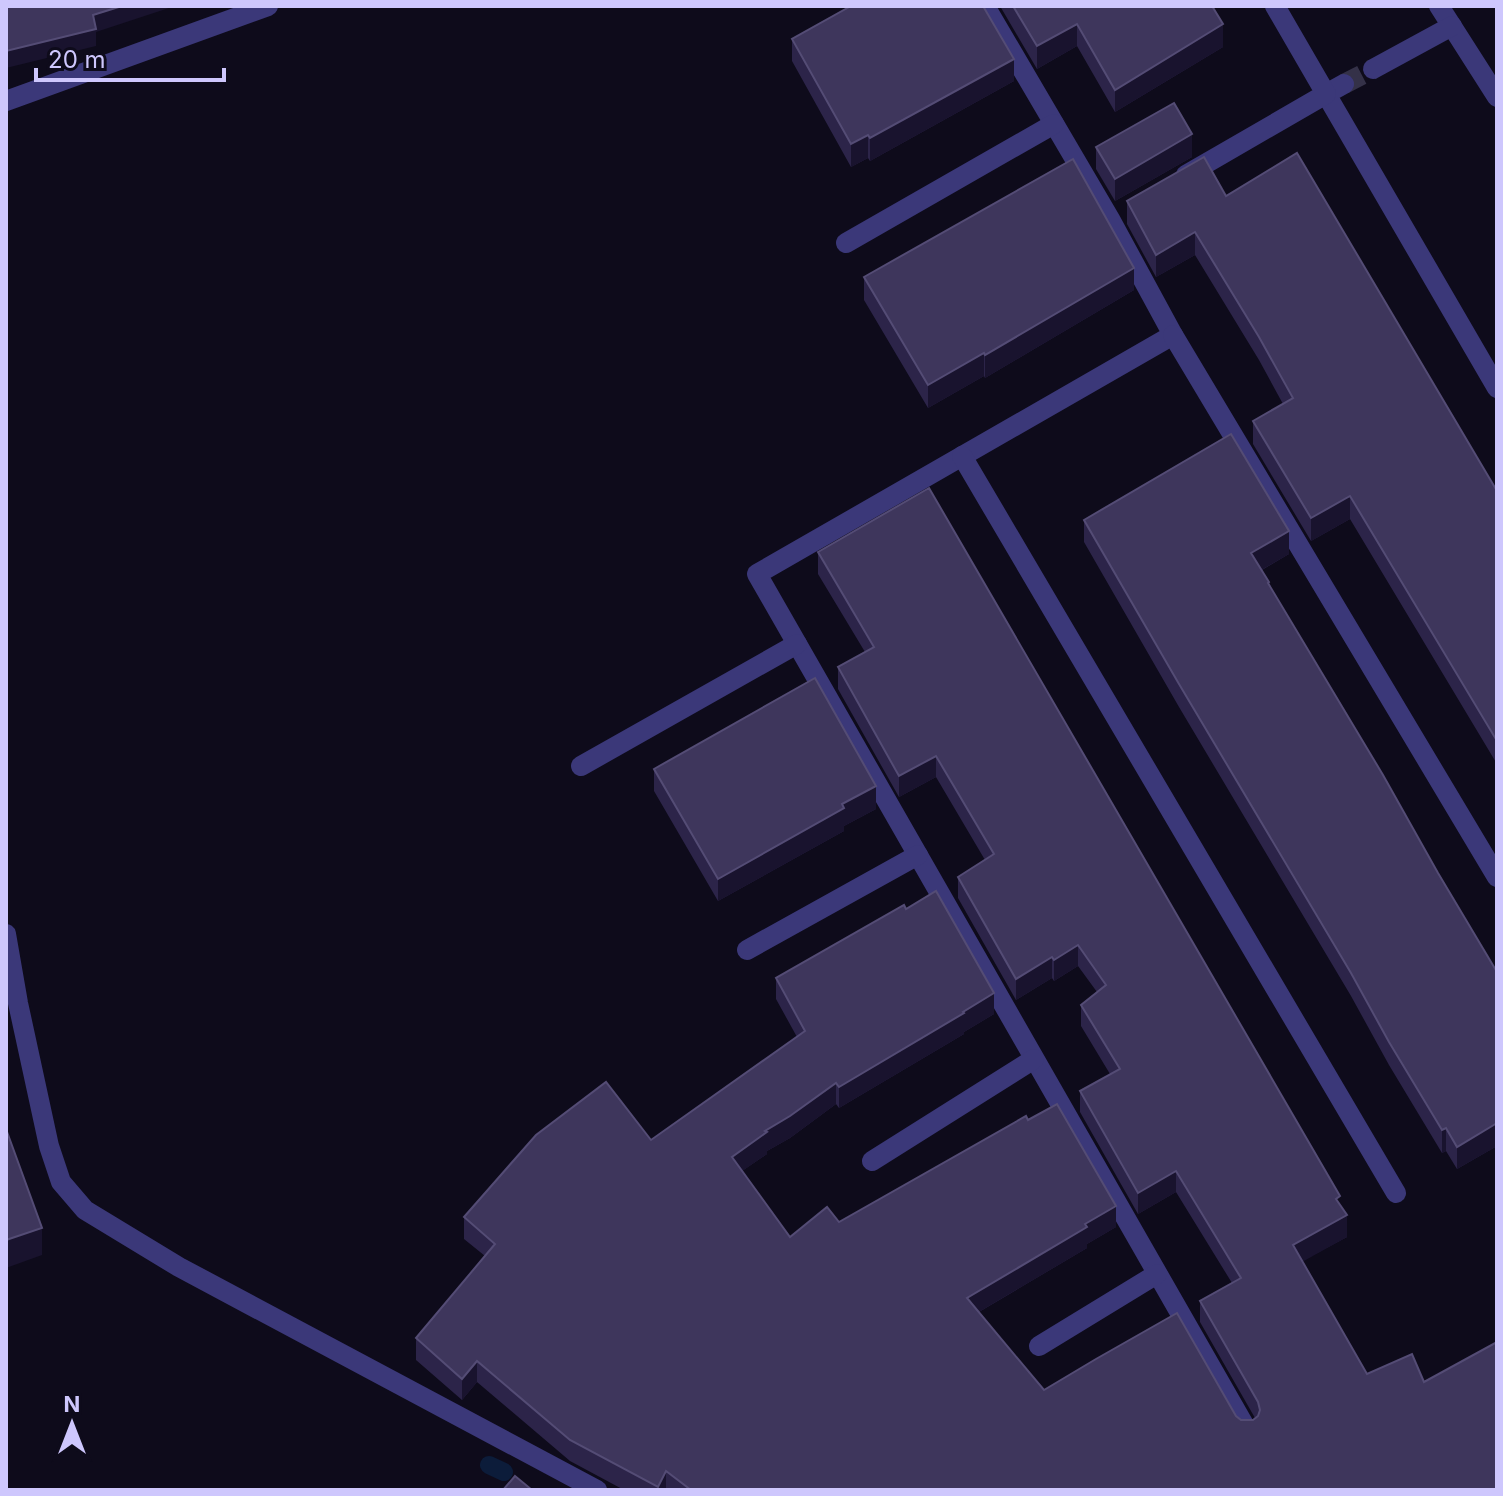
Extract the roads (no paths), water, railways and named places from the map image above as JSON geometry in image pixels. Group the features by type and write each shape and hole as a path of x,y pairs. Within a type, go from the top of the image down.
{"street":[{"path":"6,101 268,6"},
{"path":"985,6 1054,124 1116,215 1173,335 1497,877"},
{"path":"1275,6 1335,89 1497,388"},
{"path":"1439,6 1497,97"},
{"path":"1373,69 1452,26"},
{"path":"1164,188 1335,89"},
{"path":"846,243 1054,124"},
{"path":"1173,335 757,574 1247,1430"},
{"path":"962,456 1396,1193"},
{"path":"581,766 797,644"},
{"path":"747,950 918,855"},
{"path":"6,934 12,1005 49,1146 61,1182 85,1210 179,1267 597,1490"},
{"path":"872,1161 1034,1059"},
{"path":"1039,1346 1157,1274"}],"waterway":[{"path":"489,1465 504,1472"}],"tunnel":[{"path":"1344,84 1373,69"}]}
